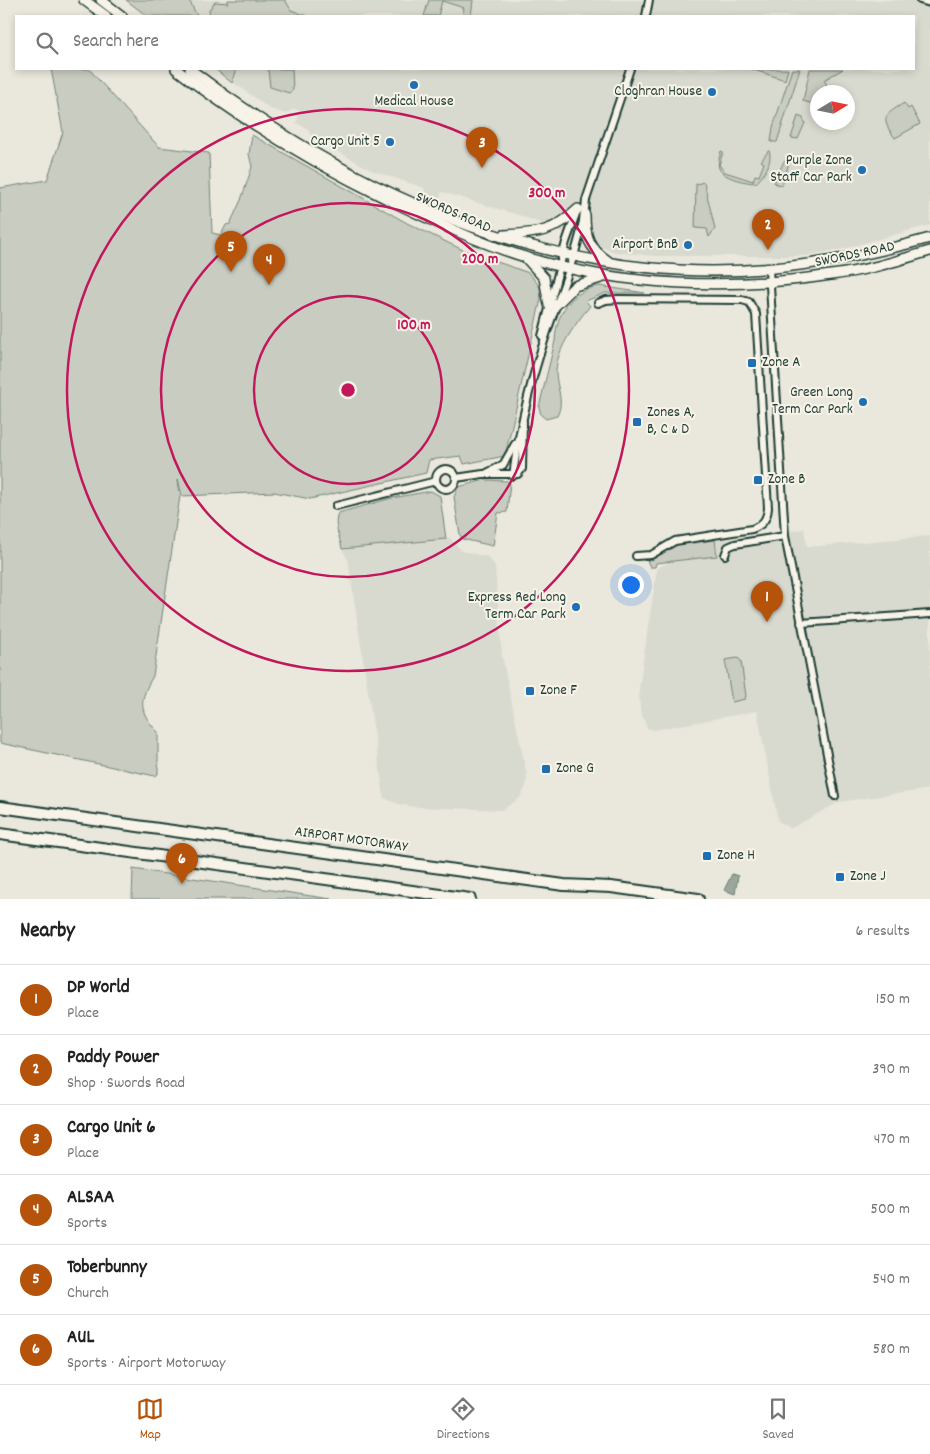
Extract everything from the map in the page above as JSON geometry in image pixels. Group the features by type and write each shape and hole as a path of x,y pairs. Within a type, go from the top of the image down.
{"highway":[{"path":"0,802 120,824"},
{"name":"AIRPORT MOTORWAY","path":"0,807 564,885 611,887 698,899"},
{"path":"0,834 470,899"},
{"path":"564,885 660,899"}],"main road":[{"path":"84,0 105,15"},
{"path":"101,0 121,15"},
{"name":"SWORDS ROAD","path":"177,70 248,121 327,168 426,217 525,257 564,267 610,276 697,283 770,282 833,275 875,267 930,251"},
{"name":"SWORDS ROAD","path":"191,70 250,111 323,156 421,205 499,235 568,255 611,263 678,270 769,269 836,261 930,238"},
{"path":"499,235 537,233 552,230 581,212 586,239 590,247 611,263"},
{"path":"525,257 544,278 553,305 575,286 610,276"}],"street":[{"path":"920,0 930,3"},
{"path":"646,15 650,2"},
{"path":"483,474 498,468 507,461 524,422 553,305 564,288 564,267 630,70"},
{"path":"769,269 785,536 835,796"},
{"path":"598,303 618,299 742,300 749,302 756,314 768,508 765,520 760,526 752,529 675,541 651,555 636,556"},
{"path":"456,478 483,474 513,476 518,474 522,469 524,422"},
{"path":"513,476 518,437"},
{"path":"444,468 451,470 456,478 454,485 448,489 442,488 436,481 436,474 444,468"},
{"path":"336,506 436,481"},
{"path":"725,554 728,547 735,544 785,536"},
{"path":"801,623 930,614"}],"shaded area":[{"path":"126,0 930,0 930,225 843,249 805,256 655,256 614,252 521,216 442,192 440,199 426,195 424,188 373,171 313,138 306,128 296,123 300,111 294,109 286,114 270,109 216,70 915,70 915,15 146,15"},
{"path":"126,0 189,0 196,15 146,15"},
{"path":"228,0 285,0 291,10 304,15 210,15 209,10 215,2 228,3"},
{"path":"429,0 473,0 471,15 462,15 464,8 442,1 438,15 424,15"},
{"path":"51,70 90,70 159,147 209,153 212,233 221,235 226,225 230,224 241,200 252,167 249,154 252,135 407,223 463,250 529,273 540,287 541,299 505,456 464,464 461,456 429,460 426,473 310,499 274,492 182,496 178,479 180,496 153,676 143,699 144,712 151,725 158,732 158,774 155,776 0,743 0,188 47,180 63,132"},
{"path":"216,70 237,70 232,83"},
{"path":"268,70 292,70 293,90 289,93 270,87"},
{"path":"754,70 788,70 785,80"},
{"path":"792,70 800,70 777,142 771,142 773,127"},
{"path":"810,70 841,70 824,80 827,85 810,85 810,103 803,101"},
{"path":"904,103 908,109 911,107 920,124 895,138 887,125 886,117"},
{"path":"798,116 803,118 805,123 798,139 791,138"},
{"path":"769,150 769,164 756,183 741,181 725,175 719,168 718,162 721,151 723,152 719,165 725,172 753,181 755,175 759,176 764,163 761,161"},
{"path":"784,161 789,163 782,186 774,183"},
{"path":"704,182 715,229 709,237 707,229 695,228 696,184"},
{"path":"599,286 645,293 605,293 586,301 590,306 568,336 557,362 556,377 560,405 557,416 546,419 541,415 539,407 558,321 573,298 580,293"},
{"path":"485,480 507,481 510,483 507,512 498,513 493,546 462,539 454,497 458,487"},
{"path":"431,491 440,496 446,539 342,549 337,527 338,513 392,498"},
{"path":"804,529 807,547 930,536 930,789 839,802 790,829 778,821 757,711 654,730 647,728 640,710 639,688 657,568 668,563 676,545"},
{"path":"450,538 462,551 488,557 495,566 502,656 527,775 526,786 520,798 502,810 415,807 398,804 384,798 348,560 342,549"},
{"path":"715,540 717,556 656,563 655,567 650,567 646,558 650,558 671,545"},
{"path":"738,658 741,661 746,696 745,699 732,702 725,660"},
{"path":"133,869 331,899 132,899"},
{"path":"732,874 738,876 735,894 724,890"}],"place":[{"name":"Medical House","path":"414,85"},
{"name":"Cloghran House","path":"712,92"},
{"name":"Cargo Unit 5","path":"390,142"},
{"name":"Cargo Unit 6","path":"482,168"},
{"name":"Purple Zone Staff Car Park","path":"862,170"},
{"name":"Airport BnB","path":"688,245"},
{"name":"Paddy Power","path":"768,250"},
{"name":"Toberbunny","path":"231,272"},
{"name":"ALSAA","path":"269,285"},
{"name":"Zone A","path":"752,363"},
{"name":"Green Long Term Car Park","path":"863,402"},
{"name":"Zones A, B, C & D","path":"637,422"},
{"name":"Zone B","path":"758,480"},
{"name":"Express Red Long Term Car Park","path":"576,607"},
{"name":"DP World","path":"767,622"},
{"name":"Zone F","path":"530,691"},
{"name":"Zone G","path":"546,769"},
{"name":"Zone H","path":"707,856"},
{"name":"Zone J","path":"840,877"},
{"name":"AUL","path":"182,884"}]}
